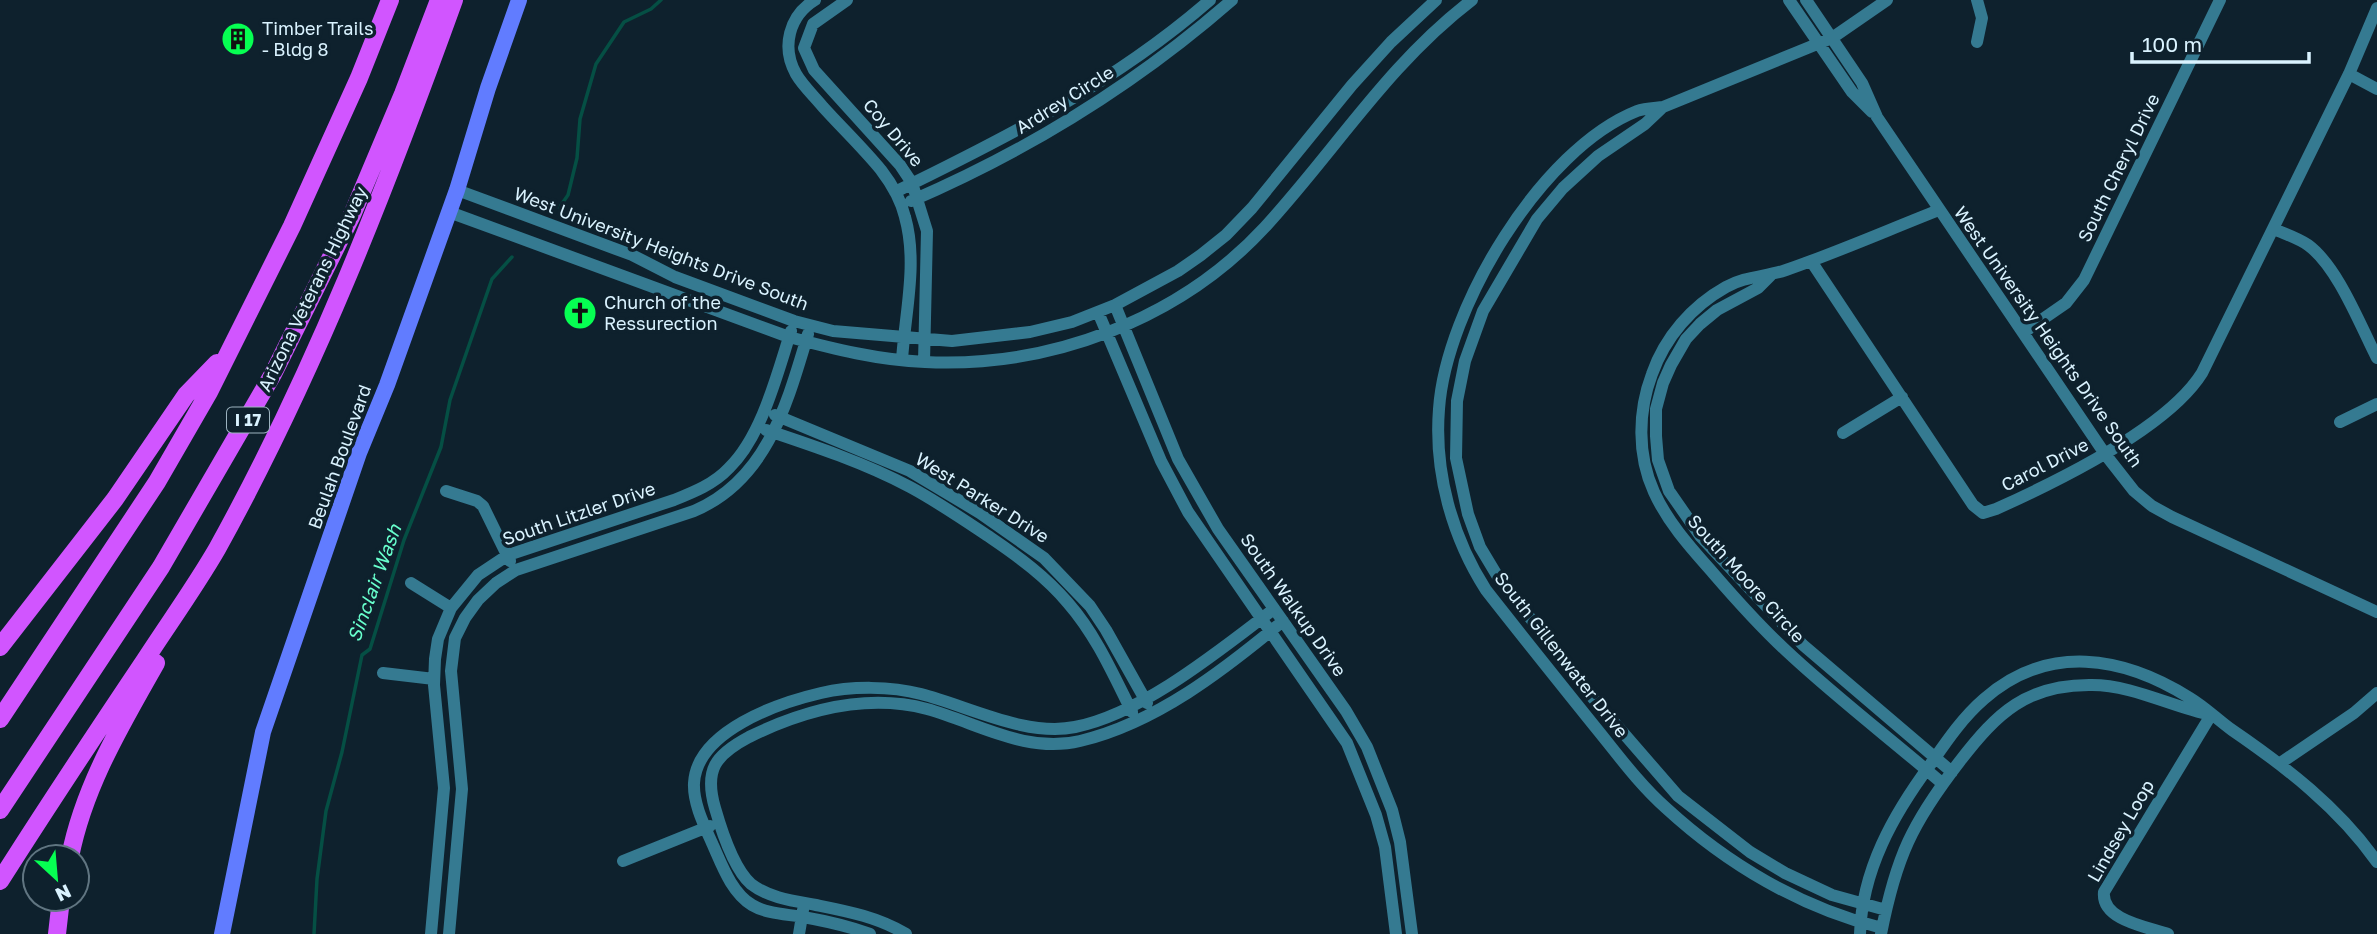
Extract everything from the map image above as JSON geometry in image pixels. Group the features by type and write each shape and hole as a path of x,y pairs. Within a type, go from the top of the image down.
{"highway":[{"name":"I 17","path":"0,719 157,482 209,392 292,226 359,78 390,0"},
{"name":"Arizona Veterans Highway","path":"0,810 161,567 273,374 352,215 439,0"},
{"path":"1,879 215,551 258,470 310,364 362,242 454,0"},
{"path":"0,647 107,509 186,396 229,350"},
{"path":"74,843 95,778 111,741 167,643 173,617"},
{"path":"57,934 59,913"}],"main road":[{"name":"Beulah Boulevard","path":"222,934 263,732 359,453 387,385 457,190 488,88 519,0"}],"street":[{"path":"815,0 794,21 788,45 789,52 804,48 813,24 847,0"},
{"name":"Ardrey Circle","path":"895,192 1020,129 1089,90 1188,19 1210,0"},
{"name":"Ardrey Circle","path":"901,206 1017,150 1060,124 1135,77 1232,0"},
{"name":"West University Heights Drive South","path":"457,190 632,255 675,277 810,326 833,331 951,341 1030,332 1072,322 1115,305 1178,271 1226,235 1252,208 1352,85 1391,42 1436,0"},
{"name":"West University Heights Drive South","path":"449,212 789,337 844,352 924,362 1013,358 1060,348 1107,332 1189,291 1266,226 1383,83 1472,0"},
{"name":"West University Heights Drive South","path":"1789,0 1852,92 1877,117"},
{"name":"West University Heights Drive South","path":"1806,0 1862,83 1877,117 1939,210 2024,331 2105,454 2134,491 2152,506 2172,517 2377,612"},
{"name":"South Gillenwater Drive","path":"1882,931 1860,928 1753,874 1693,832 1636,777 1472,569 1450,510 1442,477 1438,421 1444,369 1454,335 1469,300 1512,225 1560,167 1607,126 1639,110 1663,107 1832,38 1887,0"},
{"path":"1977,0 1982,18 1977,42"},
{"name":"South Cheryl Drive","path":"2024,331 2066,303 2084,280 2220,0"},
{"name":"Carol Drive","path":"1811,261 1973,505 1983,513 2010,503 2105,454 2178,403 2192,389 2350,74 2377,8"},
{"name":"Coy Drive","path":"804,48 814,70 900,165 912,183 927,231 924,362"},
{"name":"Coy Drive","path":"789,52 794,72 801,82 882,171 901,206 910,240 911,263 902,360"},
{"path":"2350,74 2377,89"},
{"name":"South Gillenwater Drive","path":"1663,107 1645,124 1598,156 1563,188 1537,219 1483,311 1465,361 1457,401 1456,458 1468,514 1480,547 1498,577 1602,709 1678,796 1750,852 1785,873 1832,895 1886,910"},
{"name":"South Moore Circle","path":"1939,210 1811,261 1771,275 1753,276 1727,286 1690,314 1667,341 1647,388 1641,437 1653,490 1682,537 1727,589 1792,657 1943,784"},
{"path":"2274,229 2306,244 2328,265 2377,358"},
{"name":"South Moore Circle","path":"1771,275 1758,288 1717,310 1700,324 1686,339 1671,365 1656,409 1658,460 1669,491 1701,537 1803,645 1952,772"},
{"name":"South Walkup Drive","path":"1115,305 1178,459 1218,529 1357,729 1381,778 1400,842 1412,934"},
{"name":"South Walkup Drive","path":"1098,312 1173,485 1204,539 1338,728 1357,763 1385,847 1396,934"},
{"name":"South Litzler Drive","path":"431,934 444,788 434,679 438,639 451,608 478,575 508,555 697,491 714,481 733,464 747,445 764,411 794,321"},
{"name":"South Litzler Drive","path":"449,934 462,789 451,671 456,638 465,618 478,600 496,583 516,570 710,504 729,492 749,472 774,432 810,326"},
{"path":"1843,433 1902,397"},
{"path":"2340,422 2377,404"},
{"name":"West Parker Drive","path":"764,411 910,471 980,513 1044,558 1090,606 1152,713"},
{"path":"1438,421 1456,422"},
{"name":"West Parker Drive","path":"756,426 910,487 1035,569 1085,625 1136,720"},
{"path":"446,491 484,506 516,570"},
{"path":"411,583 451,608"},
{"path":"870,934 802,917 772,913 742,897 727,875 696,801 696,770 715,740 761,713 822,692 883,689 918,693 1046,730 1075,727 1104,718 1145,699 1176,680 1274,609"},
{"path":"906,934 859,915 768,894 753,885 739,866 719,822 711,796 710,779 714,763 723,753 776,724 804,713 864,703 904,704 1036,744 1055,745 1080,741 1136,720 1175,701 1283,621"},
{"path":"1860,928 1873,865 1882,842 1899,808 1934,758 1969,713 1986,697 2035,669 2058,664 2082,661 2126,667 2192,699 2279,764 2330,807 2372,846 2377,862"},
{"path":"383,673 434,679"},
{"path":"1882,931 1898,863 1910,834 1980,735 2001,714 2024,698 2052,687 2109,686 2185,710 2211,715"},
{"path":"2279,764 2354,713 2377,693"},
{"name":"Lindsey Loop","path":"2168,934 2115,915 2106,907 2104,892 2211,715"},
{"path":"623,861 719,822"},
{"path":"799,934 804,903"}],"waterway":[{"name":"Sinclair Wash","path":"559,208 568,195 577,158 580,119 596,64 624,22 651,9 661,0"},
{"name":"Sinclair Wash","path":"314,934 317,879 326,811 342,752 362,655 370,649 404,540 441,447 450,400 492,279 512,257"}],"place":[{"name":"Timber Trails - Bldg 8","path":"238,39"},
{"name":"Church of the Ressurection","path":"580,313"}]}
